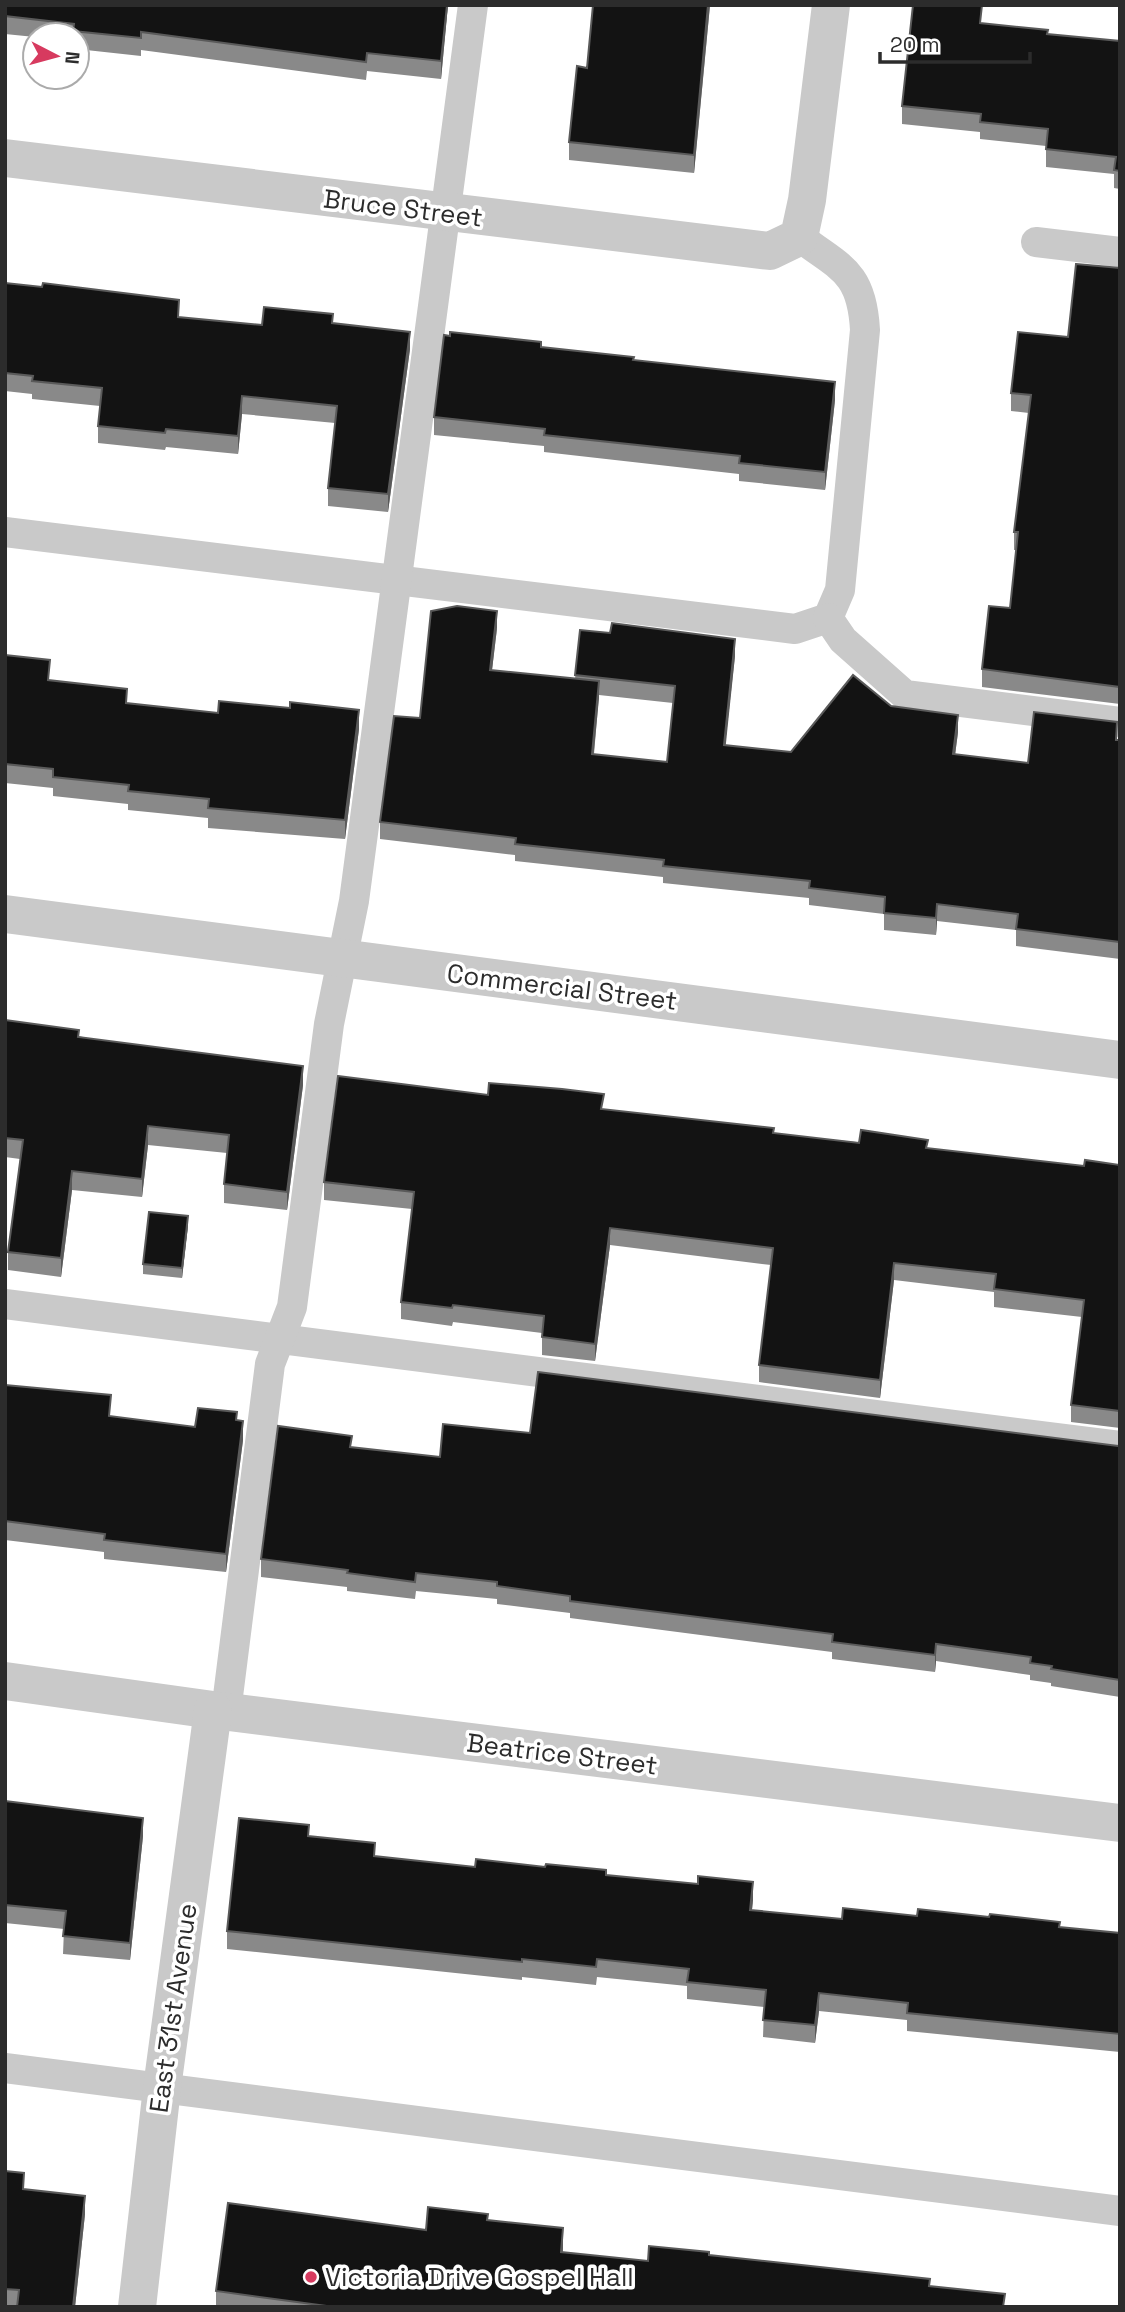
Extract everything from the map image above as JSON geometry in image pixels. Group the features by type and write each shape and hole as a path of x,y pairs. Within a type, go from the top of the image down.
{"street":[{"path":"799,237 807,200 831,5"},
{"name":"Bruce Street","path":"5,158 770,251 799,237"},
{"name":"Commercial Street","path":"5,914 1120,1059"},
{"name":"Beatrice Street","path":"5,1681 219,1711 1120,1823"},
{"name":"East 31st Avenue","path":"137,2307 162,2088 219,1711"}],"lane":[{"path":"219,1711 270,1364 292,1307 329,1024 354,901 473,5"},
{"path":"5,531 794,629 828,618 840,590 865,330 864,299 849,274 799,237"},
{"path":"1035,242 1120,252"},
{"path":"828,618 843,640 905,695 1120,722"},
{"path":"5,1304 1120,1446"},
{"path":"5,2068 1120,2211"}],"building":[{"path":"5,5 447,5 441,61 367,53 366,62 141,32 141,38 91,33 91,21 48,21 5,16"},
{"path":"593,5 708,5 694,155 569,142 577,66 587,68"},
{"path":"913,5 982,5 980,23 1048,30 1047,34 1120,41 1120,171 1114,170 1116,157 1046,149 1048,129 980,122 981,114 902,106"},
{"path":"1076,264 1120,268 1120,687 982,669 989,606 1010,608 1018,532 1014,532 1031,395 1011,393 1018,332 1068,337"},
{"path":"5,283 42,287 43,283 179,300 178,317 262,325 264,307 333,314 332,323 410,332 388,494 328,488 337,406 242,396 238,436 166,429 165,433 98,426 102,388 32,381 33,376 5,373"},
{"path":"450,332 541,342 541,347 634,357 633,360 835,382 825,472 739,463 740,456 544,435 545,429 434,417 444,335 450,336"},
{"path":"457,606 497,611 490,670 599,681 592,754 667,762 675,686 575,675 580,630 610,633 612,623 735,639 724,745 791,752 853,675 891,706 958,715 953,754 1028,763 1034,712 1117,722 1116,740 1120,740 1120,942 1016,929 1018,914 937,904 936,918 884,913 885,897 809,888 810,881 663,866 664,860 515,844 516,838 380,822 394,716 420,718 431,611"},
{"path":"5,655 50,660 48,680 127,689 126,703 218,713 219,701 290,708 290,702 359,710 345,820 208,808 209,799 128,791 129,785 53,777 53,769 5,764"},
{"path":"5,1020 79,1030 78,1037 303,1066 287,1192 224,1184 229,1135 148,1126 142,1179 72,1171 61,1258 8,1252 23,1140 5,1138"},
{"path":"338,1076 488,1095 489,1083 562,1089 604,1094 601,1109 774,1128 773,1133 859,1143 861,1130 928,1140 926,1148 1084,1166 1085,1160 1120,1165 1120,1411 1071,1405 1084,1300 994,1289 996,1274 894,1263 880,1380 759,1365 773,1248 610,1228 595,1344 542,1337 544,1316 401,1302 414,1192 324,1182"},
{"path":"149,1212 188,1216 182,1268 143,1264"},
{"path":"538,1372 1120,1445 1120,1680 1051,1669 1052,1666 1030,1663 1031,1657 936,1644 935,1655 832,1642 833,1634 570,1601 570,1596 497,1586 497,1582 416,1573 415,1582 261,1559 278,1426 352,1436 350,1447 440,1457 443,1424 530,1433"},
{"path":"5,1385 111,1395 109,1416 195,1427 198,1408 237,1412 236,1420 243,1421 226,1554 104,1540 105,1534 5,1521"},
{"path":"5,1801 143,1818 130,1943 63,1936 66,1911 5,1905"},
{"path":"239,1818 309,1825 308,1836 375,1843 374,1856 475,1867 476,1859 545,1867 546,1864 606,1870 606,1875 698,1884 698,1876 753,1882 750,1910 842,1919 843,1908 917,1916 918,1909 1060,1922 1059,1927 1120,1933 1120,2034 907,2013 908,2003 819,1993 815,2025 763,2020 766,1990 687,1982 689,1969 597,1959 596,1967 522,1959 522,1962 227,1931"},
{"path":"5,2171 24,2173 23,2189 85,2196 73,2307 17,2307 19,2290 5,2289"},
{"path":"228,2203 426,2230 428,2207 488,2214 487,2220 563,2228 561,2252 648,2261 649,2246 930,2279 929,2286 1005,2294 1003,2307 334,2307 216,2291"}],"place":[{"name":"Victoria Drive Gospel Hall","path":"311,2277"}]}
